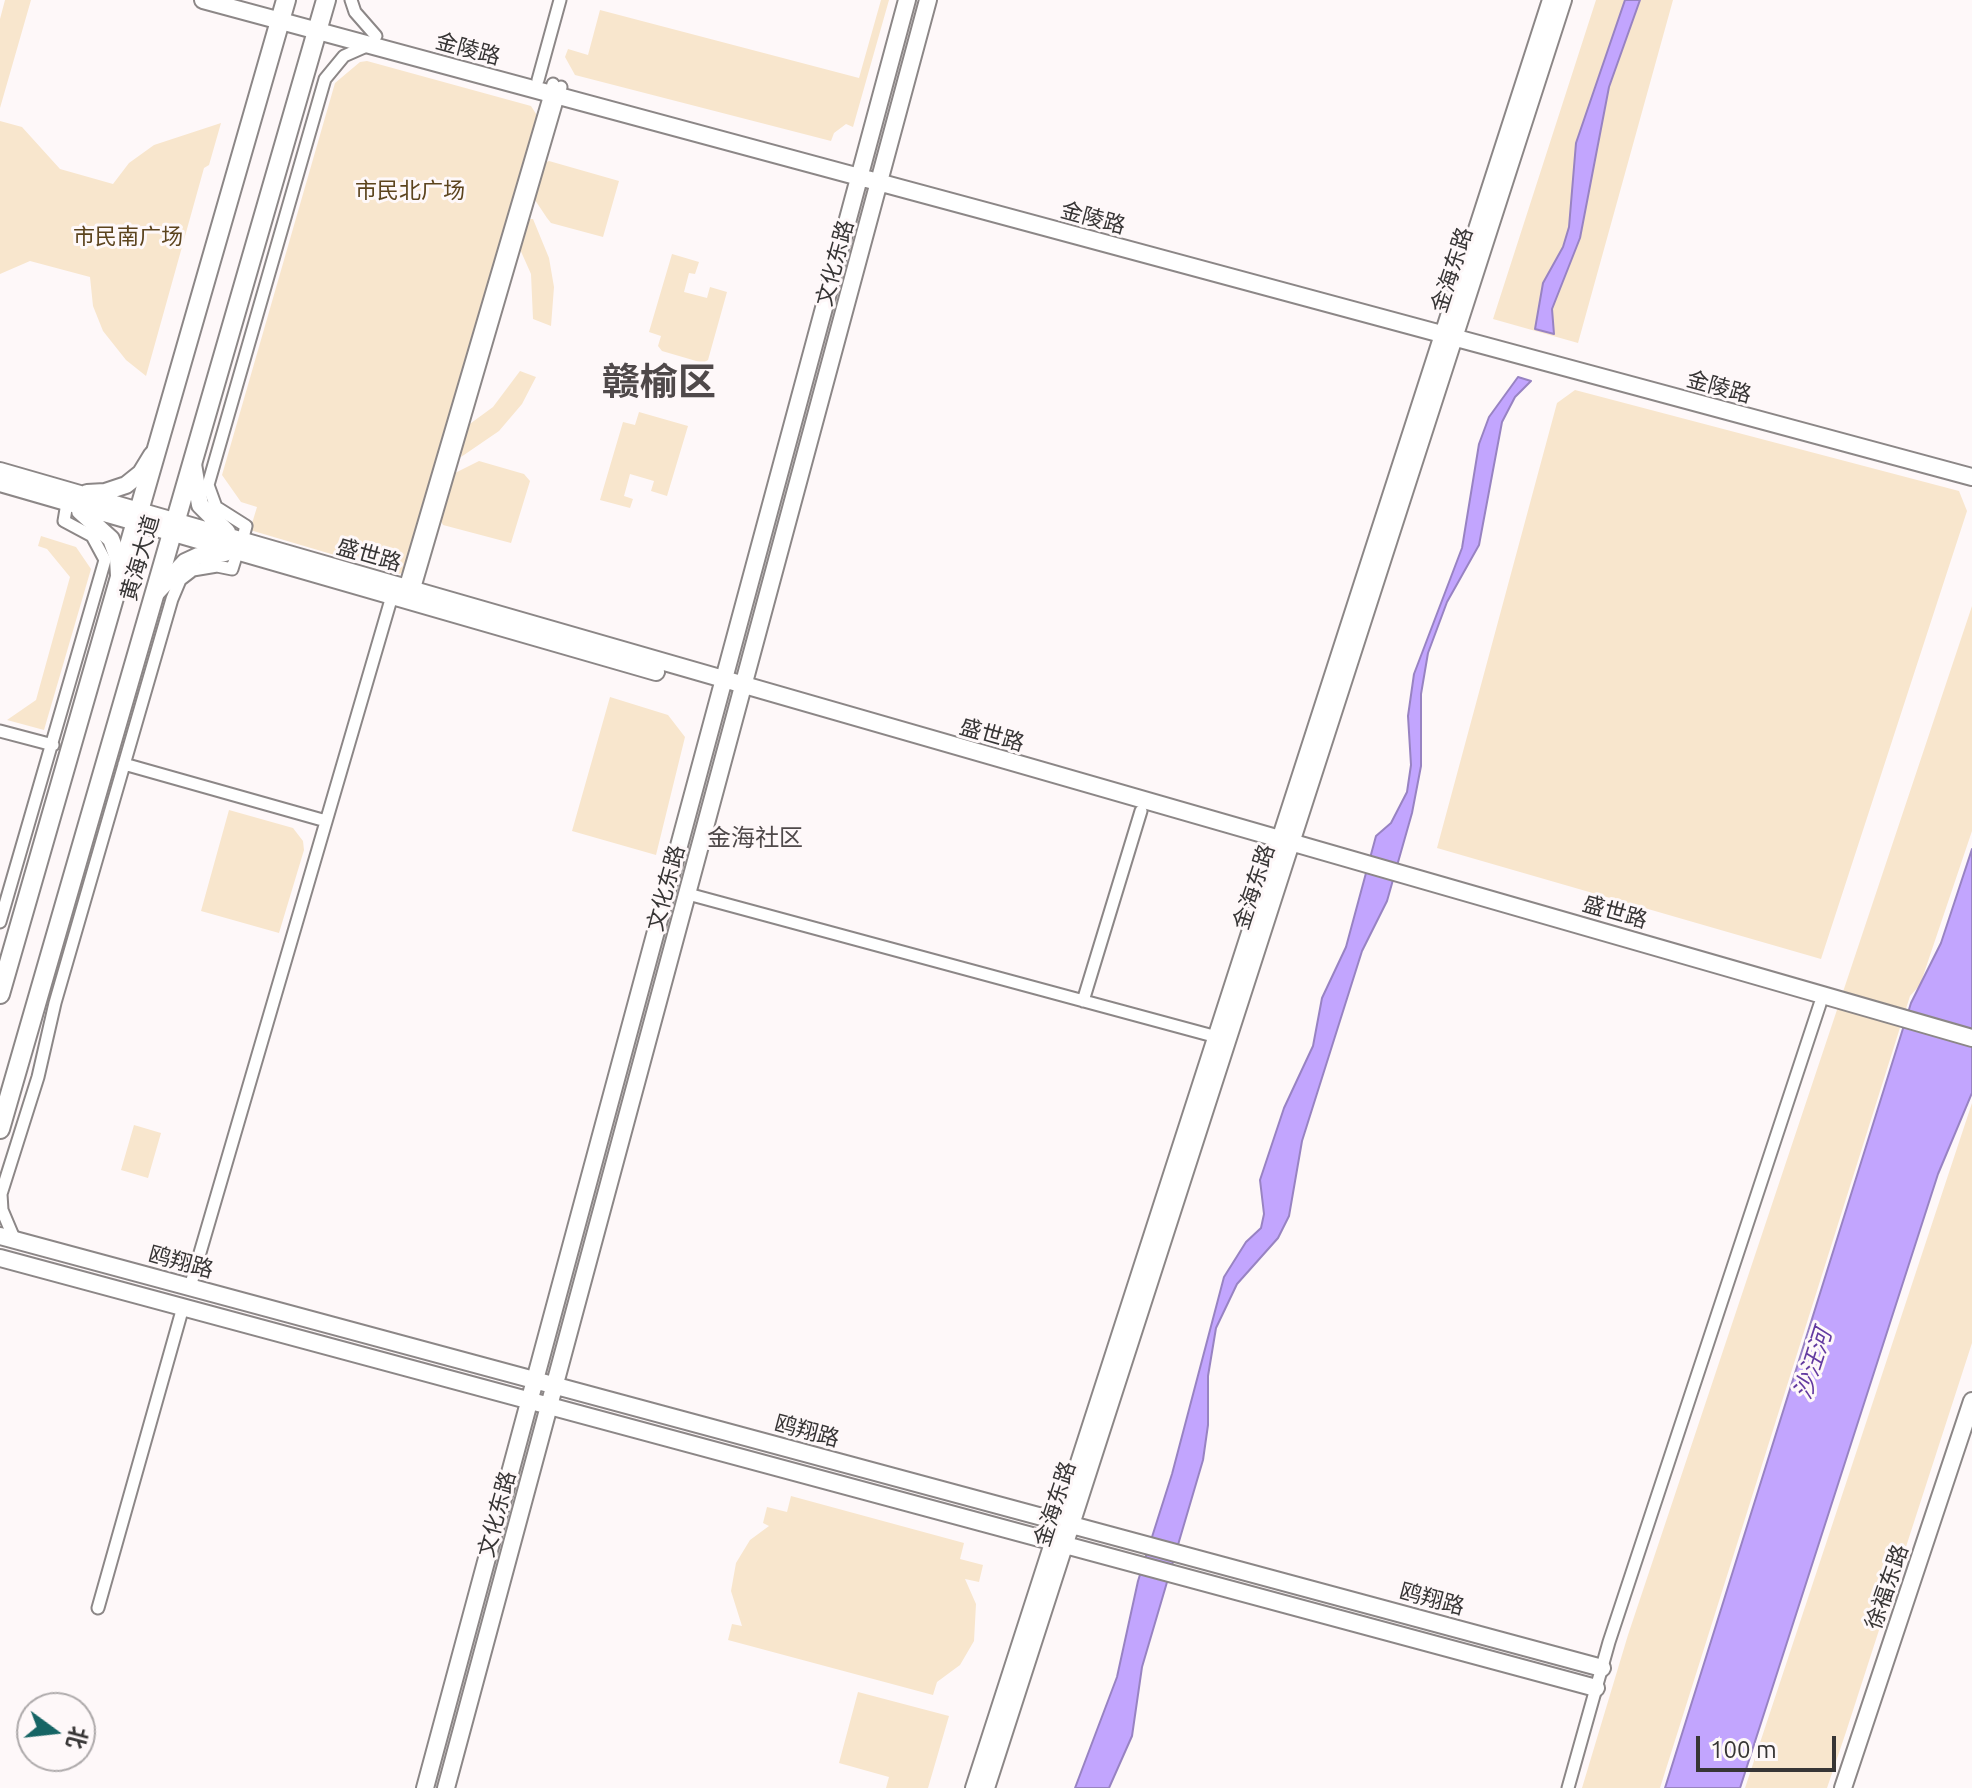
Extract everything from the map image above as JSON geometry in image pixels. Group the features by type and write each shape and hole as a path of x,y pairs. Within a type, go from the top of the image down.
{"main road":[{"name":"金陵路","path":"203,0 283,11"},
{"name":"金陵路","path":"241,0 373,41 1972,470"},
{"name":"黄海大道","path":"0,1129 326,0"},
{"name":"文化东路","path":"425,1788 907,0"},
{"name":"文化东路","path":"446,1788 928,0"},
{"name":"金海东路","path":"1450,332 1551,0"},
{"name":"金海东路","path":"974,1788 1066,1523 1450,332 1563,0"},
{"name":"黄海大道","path":"0,994 283,11"},
{"name":"金陵路","path":"1450,332 1972,477"},
{"path":"70,499 126,485 141,473 158,447"},
{"path":"193,459 200,505 240,549"},
{"name":"盛世路","path":"0,471 70,499"},
{"name":"盛世路","path":"0,483 174,527 240,549 1284,846 1972,1038"},
{"path":"70,499 111,539 118,558 119,581"},
{"path":"155,594 185,562 212,553 240,549"},
{"name":"盛世路","path":"742,691 1141,811 1284,846 1972,1049"},
{"name":"金海东路","path":"1066,1523 1217,1037 1284,846"},
{"path":"0,1223 13,1238"},
{"name":"鸥翔路","path":"13,1238 1602,1668"},
{"name":"鸥翔路","path":"5,1260 1596,1688"},
{"name":"徐福东路","path":"1843,1788 1972,1401"},
{"name":"徐福东路","path":"1855,1788 1972,1436"},
{"name":"金海东路","path":"986,1788 1059,1543"}],"street":[{"path":"13,1238 2,1210 1,1194 42,1065 55,1003 180,580 193,570 205,567 232,569 240,549 246,526 216,507 208,485 325,79 344,56 373,41 351,0"},
{"path":"190,1287 326,821 405,595 552,88 560,0"},
{"path":"0,922 105,560 92,536 64,521 70,499"},
{"path":"0,731 52,746 65,768"},
{"path":"52,746 75,733"},
{"path":"113,736 124,764"},
{"path":"100,783 124,764"},
{"path":"124,764 326,821"},
{"path":"1083,1001 1141,811"},
{"path":"688,894 1217,1037"},
{"path":"1568,1788 1602,1668 1820,1004"},
{"path":"98,1608 183,1307"}],"green space":[{"path":"5,0 31,0 0,108 0,19"},
{"path":"881,0 889,0 853,127 846,124 834,133 831,141 575,75 565,57 568,49 588,55 600,10 859,78"},
{"path":"1596,0 1673,0 1578,343 1493,319"},
{"name":"市民北广场","path":"367,61 531,106 538,117 407,571 399,574 250,530 257,507 241,502 222,475 335,83 360,62"},
{"name":"市民南广场","path":"0,121 22,127 60,169 113,184 129,163 154,145 221,123 209,165 204,168 146,376 126,360 103,331 93,306 90,277 30,261 0,274"},
{"path":"549,161 619,181 603,237 551,223 547,218 533,197 544,163"},
{"path":"527,219 533,219 549,258 554,287 551,326 533,319 531,274 519,247"},
{"path":"672,254 699,262 695,274 689,273 684,292 707,298 710,287 727,292 708,360 703,363 662,351 658,346 661,336 649,332"},
{"path":"520,371 536,377 522,404 499,431 461,457 467,426 493,407"},
{"path":"1575,390 1959,491 1967,511 1821,959 1437,848 1557,403"},
{"path":"639,412 688,426 667,496 651,491 654,481 630,474 624,496 633,499 630,508 600,500 623,422 635,425"},
{"path":"479,461 524,474 530,481 511,543 443,525 440,519 453,474"},
{"path":"41,536 76,547 91,569 44,730 7,720 36,700 70,577 47,549 38,546"},
{"path":"1972,606 1972,831 1920,985 1910,996 1660,1788 1582,1788 1628,1635"},
{"path":"610,697 668,715 685,737 656,855 572,831"},
{"path":"229,810 293,828 303,841 304,850 279,933 201,911"},
{"path":"1972,1103 1972,1343 1846,1732 1827,1788 1745,1788"},
{"path":"134,1125 161,1133 148,1178 121,1170"},
{"path":"791,1496 964,1543 960,1559 983,1565 979,1582 965,1579 976,1604 974,1641 960,1665 937,1682 933,1695 728,1640 732,1624 742,1626 731,1591 736,1563 750,1540 769,1526 763,1523 767,1507 787,1512"},
{"path":"858,1692 949,1716 928,1788 886,1788 889,1777 839,1763"}],"water":[{"path":"1625,0 1640,0 1609,87 1580,238 1552,309 1554,334 1535,329 1543,283 1563,247 1569,227 1576,143"},
{"path":"1518,377 1531,381 1515,397 1502,422 1479,545 1447,602 1428,653 1421,694 1421,766 1412,813 1387,901 1362,951 1302,1141 1289,1216 1278,1238 1237,1284 1216,1328 1208,1376 1208,1425 1203,1460 1142,1667 1132,1736 1109,1788 1075,1788 1117,1677 1138,1581 1172,1474 1224,1277 1246,1242 1261,1228 1264,1214 1260,1180 1284,1108 1313,1046 1322,998 1346,947 1376,836 1391,823 1407,792 1411,765 1408,716 1414,674 1462,548 1479,444 1489,417"},
{"name":"沙汪河","path":"1972,849 1972,1093 1938,1174 1740,1788 1665,1788 1911,1003 1941,943"}],"district":[{"name":"赣榆区","path":"659,382"},
{"name":"金海社区","path":"755,838"}]}
